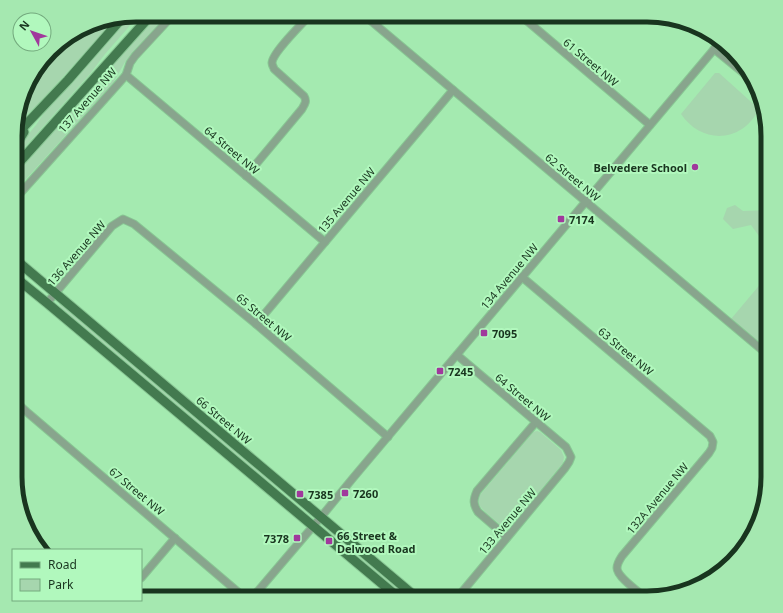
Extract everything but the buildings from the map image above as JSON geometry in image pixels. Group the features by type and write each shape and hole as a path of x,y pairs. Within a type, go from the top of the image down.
{"main road":[{"name":"137 Avenue NW","path":"22,159 144,22"},
{"path":"23,128 118,23"},
{"path":"22,135 35,115"},
{"name":"66 Street NW","path":"22,265 409,591"},
{"path":"22,283 391,591"}],"street":[{"name":"137 Avenue NW","path":"22,191 126,75 130,63 167,22"},
{"path":"246,176 302,109 306,100 300,92 274,69 272,64 273,58 278,51 304,22"},
{"name":"62 Street NW","path":"372,22 761,350"},
{"name":"61 Street NW","path":"528,22 650,125"},
{"name":"134 Avenue NW","path":"258,591 716,46"},
{"path":"714,49 738,69"},
{"name":"64 Street NW","path":"126,75 325,242"},
{"name":"135 Avenue NW","path":"256,324 454,90"},
{"name":"136 Avenue NW","path":"47,303 112,226 123,219"},
{"name":"65 Street NW","path":"123,219 134,224 256,324 388,436"},
{"name":"63 Street NW","path":"522,277 710,436 713,442"},
{"name":"64 Street NW","path":"457,355 566,447 571,457"},
{"name":"67 Street NW","path":"22,407 237,591"},
{"path":"508,537 478,512 473,502 474,497 536,422"},
{"name":"132A Avenue NW","path":"638,591 619,573 617,568 622,556 709,453 713,442"},
{"name":"133 Avenue NW","path":"463,591 565,468 571,457"},
{"path":"142,577 176,538"}],"green space":[{"path":"125,22 131,22 127,29 90,74 22,150 22,142 46,110"},
{"path":"150,22 162,22 125,62 113,83 22,183 22,163"},
{"path":"103,27 106,30 24,118 28,99 37,79 61,50 79,37"},
{"path":"715,73 719,73 757,108 758,110 752,120 743,128 732,134 722,136 710,135 700,131 690,124 681,114"},
{"path":"735,205 743,211 761,210 761,235 759,236 751,225 733,229 723,219 727,208"},
{"path":"761,283 761,343 731,319"},
{"path":"59,302 280,488 279,489 258,474 61,308"},
{"path":"537,431 561,450 564,457 563,463 511,526 506,528 480,507 480,495 533,432"},
{"path":"357,557 376,569 402,591 398,591 388,584"}],"place":[{"name":"Belvedere School","path":"695,167"},
{"name":"7174","path":"561,219"},
{"name":"7095","path":"484,333"},
{"name":"7245","path":"440,371"},
{"name":"7260","path":"345,493"},
{"name":"7385","path":"300,494"},
{"name":"7378","path":"297,538"},
{"name":"66 Street & Delwood Road","path":"329,541"}]}
